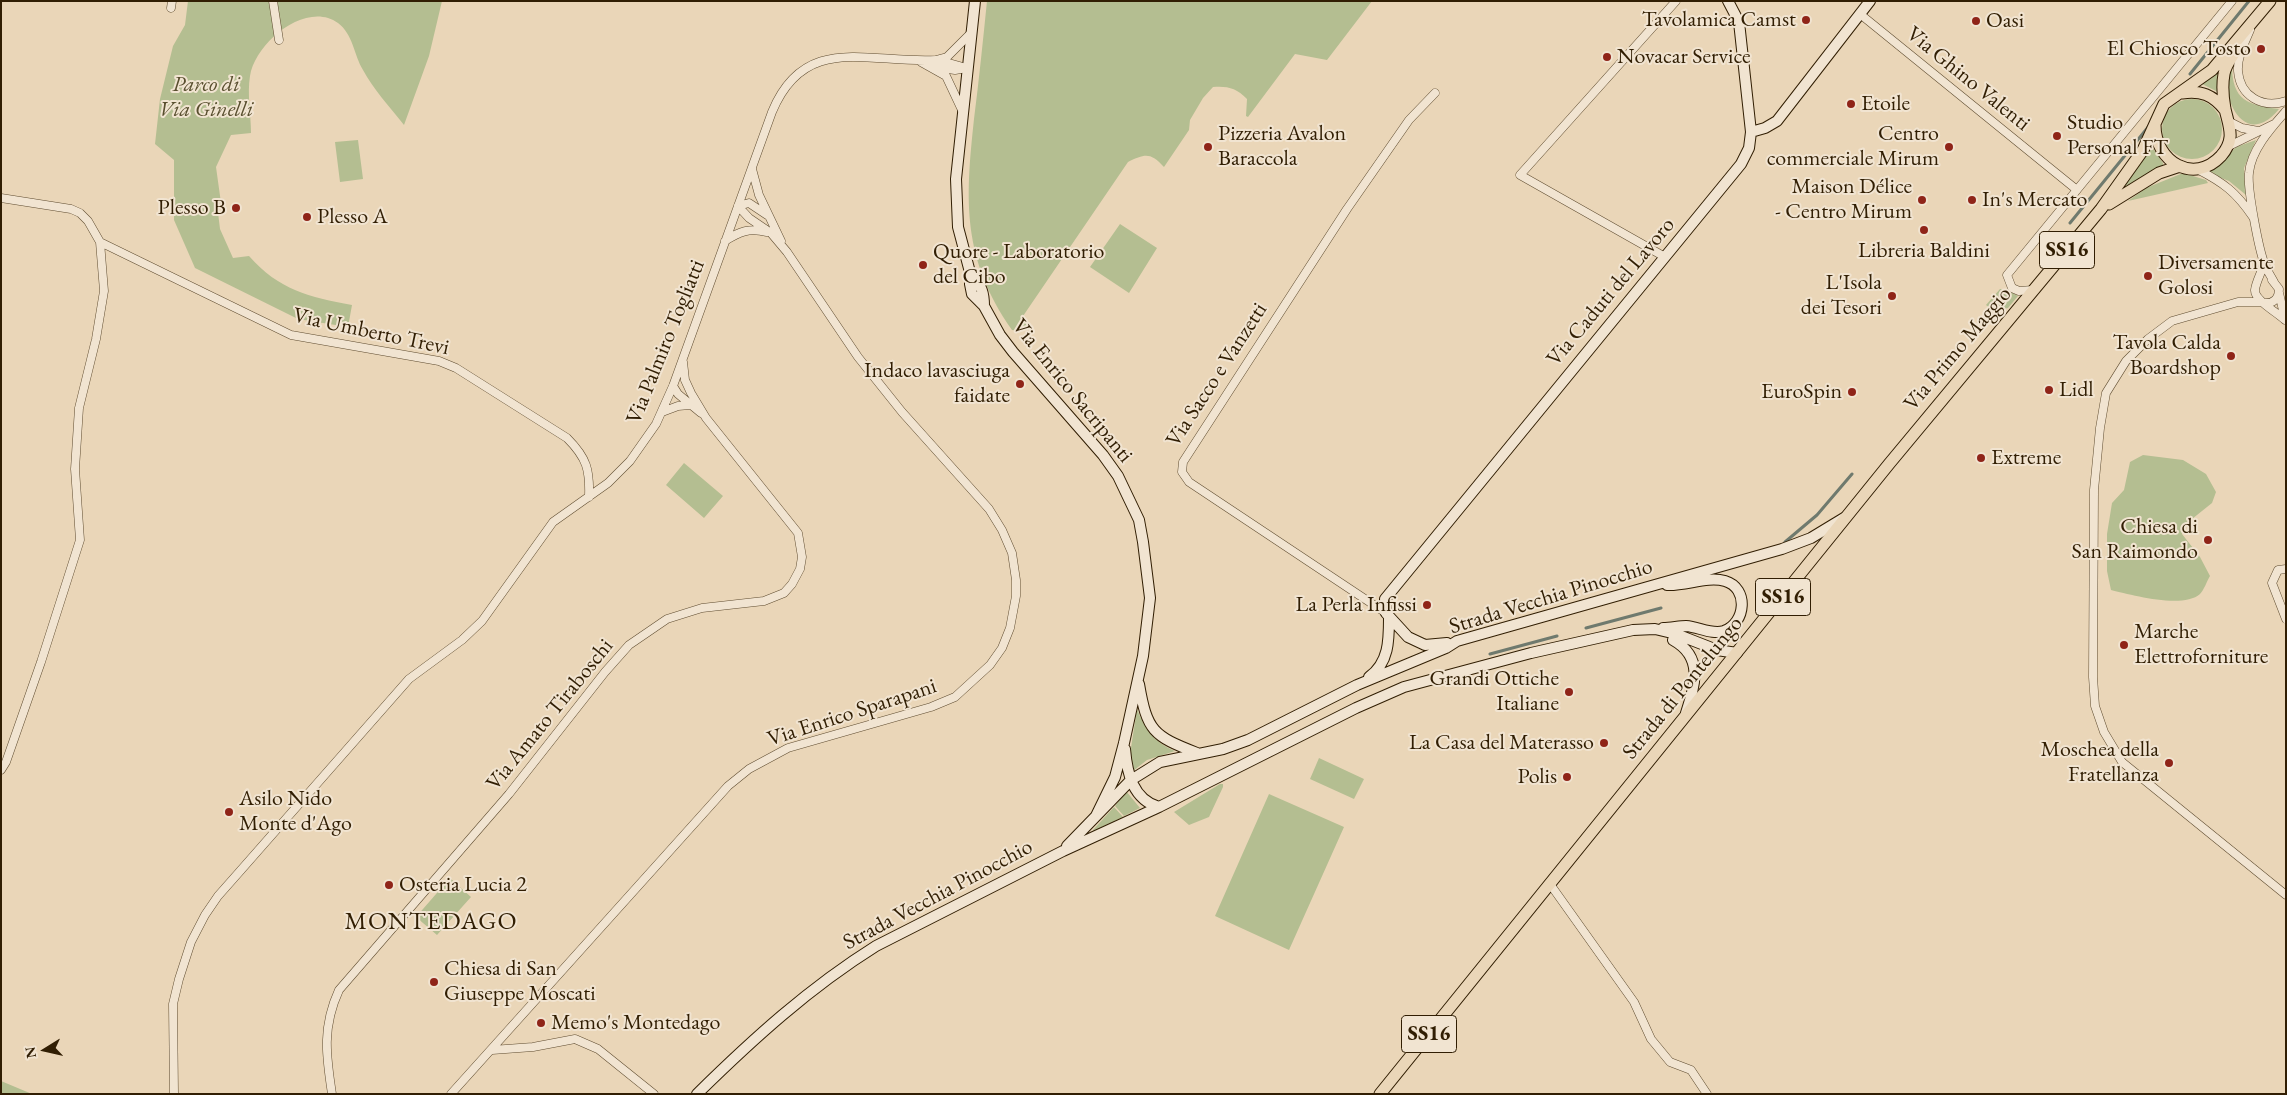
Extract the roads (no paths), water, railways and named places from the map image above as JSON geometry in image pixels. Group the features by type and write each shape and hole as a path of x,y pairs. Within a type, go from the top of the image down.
{"main road":[{"name":"Via Primo Maggio","path":"1847,517 2101,209 2143,150 2164,104 2212,70 2270,1"},
{"name":"Via Primo Maggio","path":"2225,110 2224,72 2244,32"},
{"name":"Via Primo Maggio","path":"2182,93 2194,91 2206,94 2217,100 2225,110 2230,122 2231,135 2227,147"},
{"path":"2155,124 2155,137 2159,148 2168,159 2180,166"},
{"path":"2195,168 2214,162 2227,147"},
{"name":"Via Primo Maggio","path":"2101,209 2159,173 2180,166 2195,168"},
{"name":"Strada di Pontelungo","path":"1380,1094 1847,517"}],"street":[{"path":"273,1 279,40"},
{"name":"Via Enrico Sacripanti","path":"975,1 956,179 958,227 971,276 978,282 982,290 984,306 1000,336 1103,455 1118,476 1139,520 1148,570 1150,598 1143,656 1115,777 1096,816"},
{"path":"1665,257 1520,175 1676,1"},
{"name":"Via Caduti del Lavoro","path":"1388,615 1385,599 1607,325 1741,164 1750,148 1751,132 1739,22 1728,1"},
{"path":"1751,132 1765,128 1777,121 1870,1"},
{"path":"2033,290 2018,291 2012,288 2007,275 2232,1"},
{"name":"Via Ghino Valenti","path":"1860,14 2077,190"},
{"name":"Via Primo Maggio","path":"2253,22 2238,62 2242,89 2249,97 2262,103 2286,101"},
{"name":"Via Palmiro Togliatti","path":"934,63 947,57 972,33"},
{"name":"Via Palmiro Togliatti","path":"174,1094 173,1004 191,942 218,896 409,679 462,640 482,621 553,522 608,483 630,461 646,441 662,412 673,386 779,95 788,83 811,64 837,57 919,61 967,68"},
{"path":"934,63 946,76 962,110"},
{"name":"Via Sacco e Vanzetti","path":"1435,94 1409,120 1347,209 1183,462 1182,472 1189,482 1388,615 1408,637 1418,643 1432,646 1457,641"},
{"path":"2286,111 2274,124 2255,153 2248,173 2264,263 2279,293 2286,321"},
{"path":"2230,122 2242,128 2258,131"},
{"path":"2227,147 2274,124"},
{"name":"Via Enrico Sparapani","path":"752,168 759,195 786,252"},
{"name":"Via Primo Maggio","path":"2195,168 2222,182 2238,195 2255,220"},
{"path":"1,198 71,208 80,213 88,221 100,242 104,291 96,339 79,408 74,469 80,540 41,662 1,770"},
{"name":"Via Enrico Sparapani","path":"451,1094 728,786 749,769 788,748 931,707 955,697 990,665 1002,648 1010,628 1014,612 1016,580 1012,553 1002,530 989,509 902,412 858,357 771,233 749,218 738,206 749,203 770,218"},
{"path":"725,241 740,231 754,229 771,233"},
{"name":"Via Umberto Trevi","path":"100,242 292,335 439,361 456,368 567,438 578,449 587,463 590,482 589,497"},
{"path":"2264,263 2256,295 2286,321"},
{"path":"2238,302 2257,285 2266,280 2274,282"},
{"path":"2279,293 2276,300 2238,302 2172,321 2148,339 2126,361 2106,393 2100,428 2094,490 2093,677 2095,706 2104,732 2122,762 2286,895"},
{"name":"Via Amato Tiraboschi","path":"332,1094 326,1056 326,1031 331,1008 339,990 509,794 629,645 667,619 702,608 776,597 792,584 800,569 802,557 798,533 706,418 685,380 682,361"},
{"path":"673,386 691,393"},
{"name":"Via Amato Tiraboschi","path":"673,386 678,394 706,418"},
{"path":"662,412 678,406 690,405"},
{"name":"Strada Vecchia Pinocchio","path":"1063,851 1131,780 1160,762 1223,749 1248,740 1357,685 1446,648 1457,641 1782,549 1811,538 1847,517"},
{"path":"2286,569 2278,570 2272,584 2286,620"},
{"path":"1655,629 1686,626 1711,632 1723,631 1738,620 1741,613 1742,604 1739,592 1733,585 1724,580 1709,580 1681,586 1661,584"},
{"path":"1357,685 1377,672 1384,660 1389,638 1388,615"},
{"path":"1655,629 1684,646 1692,660 1696,675 1686,715"},
{"name":"Strada Vecchia Pinocchio","path":"697,1094 790,1006 847,964 905,930 1063,851 1159,807 1356,708 1442,675 1633,630 1655,629 1676,634 1717,650 1737,652"},
{"name":"Via Enrico Sacripanti","path":"1138,677 1143,709 1158,736 1197,754"},
{"name":"Via Enrico Sacripanti","path":"1124,744 1131,780"},
{"path":"1131,780 1144,800 1159,807"},
{"path":"1550,884 1634,1002 1651,1039 1670,1062 1691,1070 1707,1094"},
{"path":"492,1050 532,1047 575,1038 598,1049 654,1094"}],"waterway":[{"path":"2190,74 2249,1"},
{"path":"2070,223 2149,126"},
{"path":"1785,542 1817,515 1852,474"},
{"path":"1586,628 1661,608"},
{"path":"1490,654 1557,636"}],"place":[{"name":"Tavolamica Camst","path":"1806,20"},
{"name":"Oasi","path":"1976,21"},
{"name":"El Chiosco Tosto","path":"2261,49"},
{"name":"Novacar Service","path":"1607,57"},
{"name":"Etoile","path":"1851,104"},
{"name":"Studio Personal FT","path":"2057,136"},
{"name":"Pizzeria Avalon Baraccola","path":"1208,147"},
{"name":"Centro commerciale Mirum","path":"1949,147"},
{"name":"Maison Délice - Centro Mirum","path":"1922,200"},
{"name":"In's Mercato","path":"1972,200"},
{"name":"Plesso B","path":"236,208"},
{"name":"Plesso A","path":"307,217"},
{"name":"Libreria Baldini","path":"1924,230"},
{"name":"Quore - Laboratorio del Cibo","path":"923,265"},
{"name":"Diversamente Golosi","path":"2148,276"},
{"name":"L'Isola dei Tesori","path":"1892,296"},
{"name":"Tavola Calda Boardshop","path":"2231,356"},
{"name":"Indaco lavasciuga faidate","path":"1020,384"},
{"name":"Lidl","path":"2049,390"},
{"name":"EuroSpin","path":"1852,392"},
{"name":"Extreme","path":"1981,458"},
{"name":"Chiesa di San Raimondo","path":"2208,540"},
{"name":"La Perla Infissi","path":"1427,605"},
{"name":"Marche Elettroforniture","path":"2124,645"},
{"name":"Grandi Ottiche Italiane","path":"1569,692"},
{"name":"La Casa del Materasso","path":"1604,743"},
{"name":"Moschea della Fratellanza","path":"2169,763"},
{"name":"Polis","path":"1567,777"},
{"name":"Asilo Nido Monte d'Ago","path":"229,812"},
{"name":"Osteria Lucia 2","path":"389,885"},
{"name":"Chiesa di San Giuseppe Moscati","path":"434,982"},
{"name":"Memo's Montedago","path":"541,1023"}],"district":[{"name":"MONTEDAGO","path":"431,922"}],"park label":[{"name":"Parco di Via Ginelli","path":"206,98"}]}
